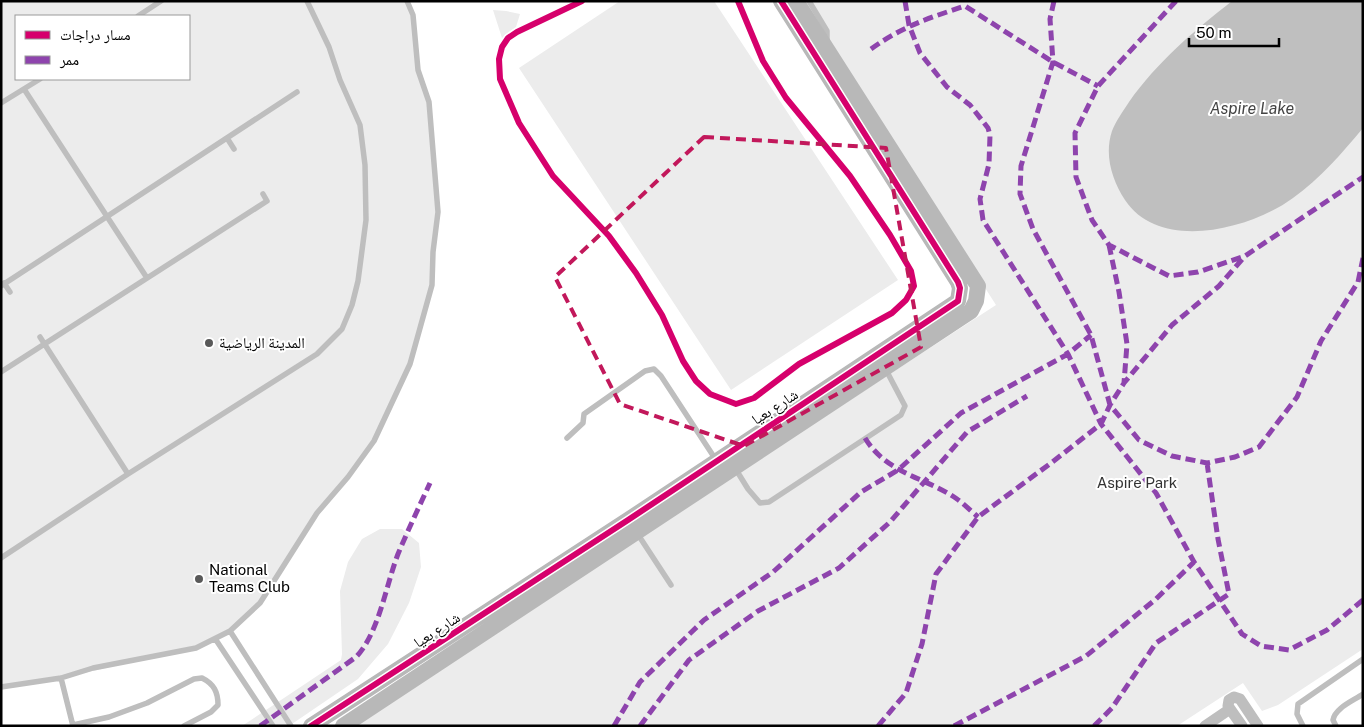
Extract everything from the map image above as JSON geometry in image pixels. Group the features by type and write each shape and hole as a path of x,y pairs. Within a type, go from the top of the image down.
{"street":[{"name":"شارع بعيا","path":"311,726 725,468 881,362 958,301 960,288 781,1"},
{"name":"شارع بعيا","path":"796,1 978,286 976,301 971,311 881,362"},
{"name":"شارع بعيا","path":"343,726 633,526"},
{"path":"1242,726 1228,703 1234,697 1240,699 1258,726"},
{"path":"1205,726 1230,709"}],"lane":[{"path":"140,15 161,1"},
{"path":"1,558 128,474 317,354 342,329 352,305 358,281 366,220 365,165 360,125 340,80 329,47 307,1"},
{"path":"1,687 61,678 93,668 196,648 216,640 230,631 260,603 317,513 348,477 374,441 410,364 432,285 433,252 438,212 429,102 418,70 413,15 407,1"},
{"path":"809,1 827,31 828,36 825,47"},
{"path":"1,103 38,80"},
{"path":"24,88 147,278"},
{"path":"10,292 3,285 297,92"},
{"path":"227,138 234,149"},
{"path":"1,372 267,201 263,194"},
{"path":"40,337 128,474"},
{"path":"567,438 583,423 584,414 645,371 654,369 661,376 725,468 760,503 769,502 901,415 904,406 881,362"},
{"path":"633,526 670,585"},
{"path":"230,631 291,726"},
{"path":"216,640 273,726"},
{"path":"1303,726 1296,714 1298,704 1363,658"},
{"path":"61,678 73,726 109,717 147,703 194,679 202,678 211,682 218,695 218,706 211,712 184,726"},
{"path":"1336,726 1333,720 1334,715 1363,694"}],"highlighted area":[{"path":"704,137 886,148 921,347 744,446 620,404 555,277"}],"green space":[{"name":"المدينة الرياضية","path":"1,1 407,1 413,15 418,70 429,102 438,212 432,285 410,364 374,441 317,513 260,603 230,631 196,648 61,678 1,687"},
{"path":"620,1 714,1 898,280 731,390 519,68"},
{"name":"Aspire Park","path":"802,1 1363,1 1363,649 1278,705 1262,711 1243,683 1177,726 349,726 996,305"},
{"path":"493,10 520,14 516,27 502,38"},
{"path":"380,529 402,529 419,543 421,567 409,603 388,644 358,679 289,726 242,726 341,660 340,591 348,562 362,539"}],"water":[{"name":"Aspire Lake","path":"1232,1 1363,1 1363,128 1312,183 1275,209 1254,219 1231,226 1206,230 1182,231 1160,226 1141,216 1125,200 1120,192 1113,176 1109,158 1112,131 1129,102 1164,60"}],"marked path":[{"path":"905,1 909,25 920,53 947,87 970,105 988,128 990,135 989,164 980,199 983,220 1068,354 1101,424 1156,493 1194,562 1242,634 1261,646 1289,650 1327,630 1363,600"},
{"path":"1054,1 1050,19 1053,62 1021,166 1020,194 1033,229 1091,335 1110,405 1139,440 1172,456 1207,463 1235,457 1259,447 1297,397 1321,341 1358,282 1363,258"},
{"path":"1176,1 1098,86 1075,133 1076,177 1092,220 1109,245 1169,276 1198,272 1245,256 1363,177"},
{"path":"871,49 905,28 965,6 1053,62 1098,86"},
{"path":"1109,245 1127,344 1124,383"},
{"path":"878,726 906,693 922,644 936,574 978,517 1101,424 1124,383 1172,325 1219,286 1245,256"},
{"path":"614,726 640,682 704,620 773,572 861,492 898,470 961,413 1068,354 1091,335"},
{"path":"640,726 689,660 758,611 839,568 890,522 967,432 1027,396"},
{"path":"865,438 884,460 907,474 957,499 978,517"},
{"path":"1094,726 1112,708 1156,643 1229,594 1218,539 1207,463"},
{"path":"260,726 356,657 364,647 376,622 398,554 430,483"},
{"path":"954,726 1086,656 1156,599 1194,562"}],"cycle path":[{"path":"582,1 508,38 502,47 499,59 500,79 519,123 553,176 609,236 636,273 662,315 683,361 696,381 710,394 736,404 754,398 799,364 892,313 906,300 914,286 911,271 890,235 850,176 786,98 763,61 738,1"},
{"path":"311,726 628,520 958,301 960,288 958,282 781,1"}],"place":[{"name":"المدينة الرياضية","path":"209,343"},
{"name":"National Teams Club","path":"199,579"}]}
